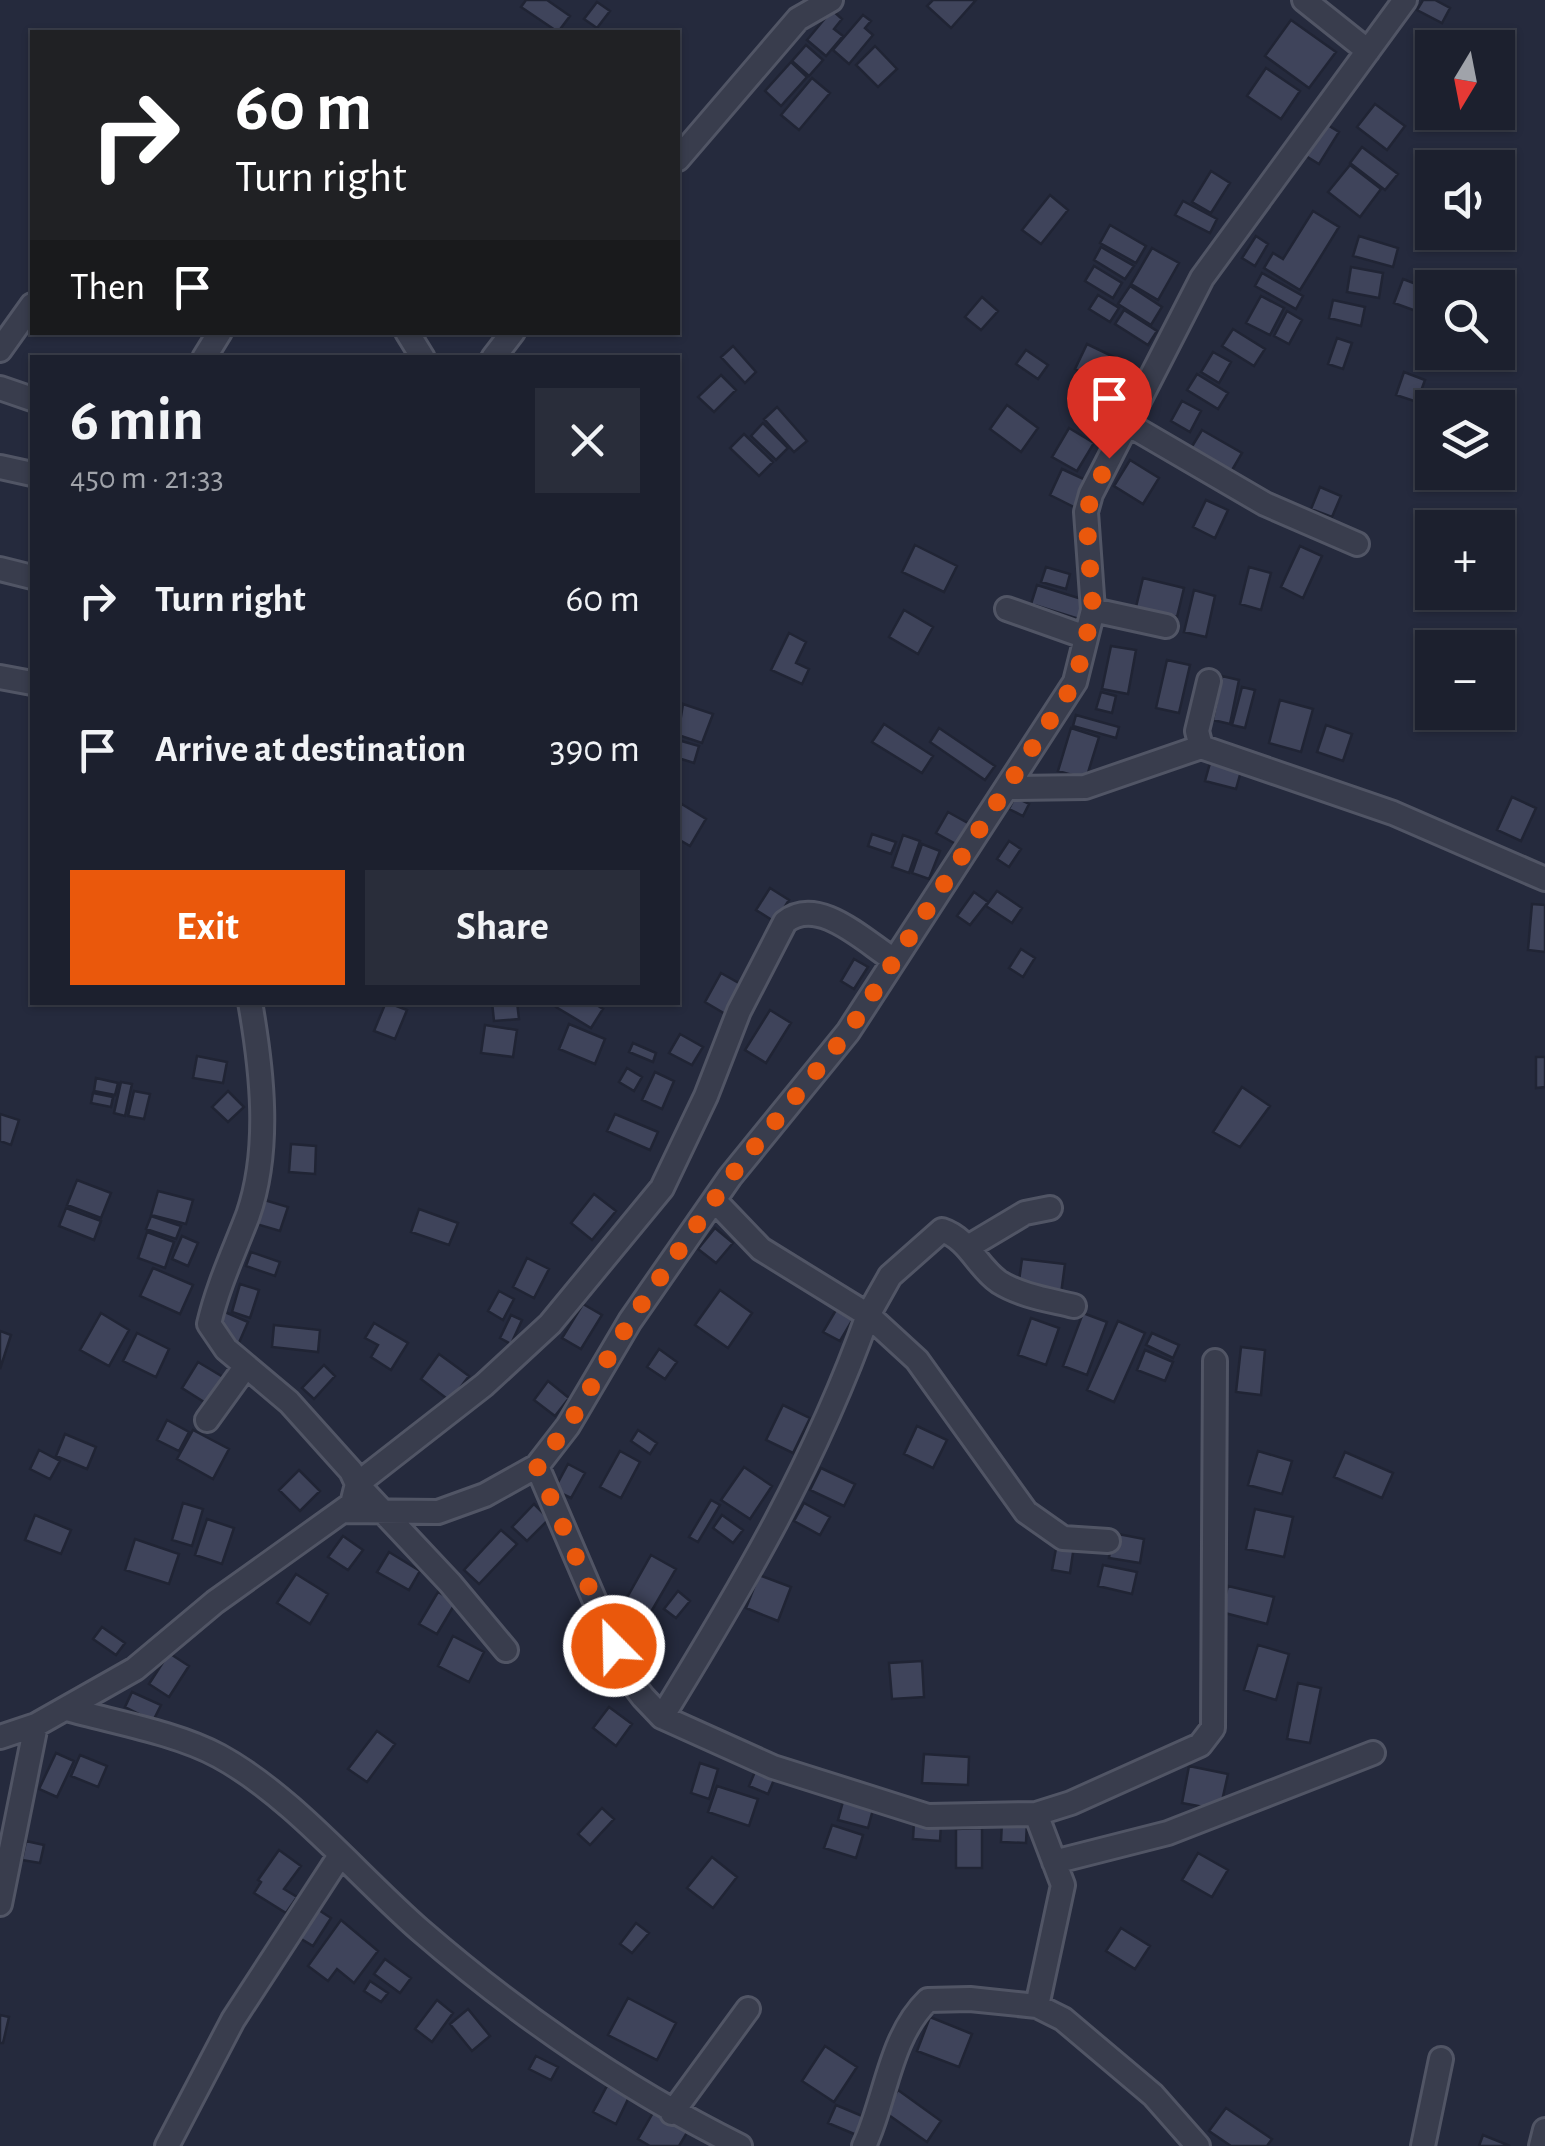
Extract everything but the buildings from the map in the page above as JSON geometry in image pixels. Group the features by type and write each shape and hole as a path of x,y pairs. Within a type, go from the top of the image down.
{"street":[{"path":"680,158 798,20 830,0"},
{"path":"1304,0 1368,50"},
{"path":"344,1510 438,1512 485,1495 537,1466 568,1426 630,1321 714,1200 848,1032 1075,682 1093,610 1086,512 1126,423 1202,278 1405,0"},
{"path":"0,350 30,308"},
{"path":"495,355 511,335"},
{"path":"0,388 30,398"},
{"path":"1126,423 1265,504 1357,544"},
{"path":"0,468 30,474"},
{"path":"0,569 30,576"},
{"path":"1008,610 1086,638"},
{"path":"1093,610 1166,626"},
{"path":"0,677 30,683"},
{"path":"1201,747 1197,731 1209,681"},
{"path":"1009,788 1084,787 1201,747 1393,813 1545,879"},
{"path":"0,1737 36,1724 135,1670 215,1602 352,1504 357,1484 484,1385 550,1324 662,1188 706,1096 739,1011 785,922 795,914 820,912 894,960"},
{"path":"250,1005 260,1070 261,1151 248,1214 222,1276 209,1324 216,1338 312,1426 357,1484 506,1650"},
{"path":"714,1200 760,1249 868,1316 917,1360 1026,1512 1063,1538 1108,1542"},
{"path":"968,1248 1025,1214 1050,1208"},
{"path":"662,1717 767,1544 836,1407 868,1316 890,1276 930,1236 942,1230 968,1248 998,1281 1029,1295 1074,1306"},
{"path":"537,1466 627,1676 662,1717 773,1768 928,1816 1036,1814 1071,1804 1200,1745 1213,1728 1215,1362"},
{"path":"207,1420 246,1366"},
{"path":"66,1709 220,1756 286,1804 423,1932 596,2064 672,2112 740,2146"},
{"path":"0,1904 36,1724"},
{"path":"1054,1862 1168,1833 1373,1752"},
{"path":"1036,1814 1063,1885 1060,1917 1037,2006"},
{"path":"167,2146 233,2020 340,1858"},
{"path":"864,2146 877,2118 886,2075 924,2002 950,1998 1037,2006 1088,2037 1153,2095 1198,2146"},
{"path":"672,2112 748,2009"},
{"path":"1423,2146 1441,2059"},
{"path":"1541,2146 1545,2130"}],"route":[{"path":"614,1646 537,1466 568,1426 630,1321 730,1177 848,1032 1075,682 1093,610 1086,512 1109,458"}]}
